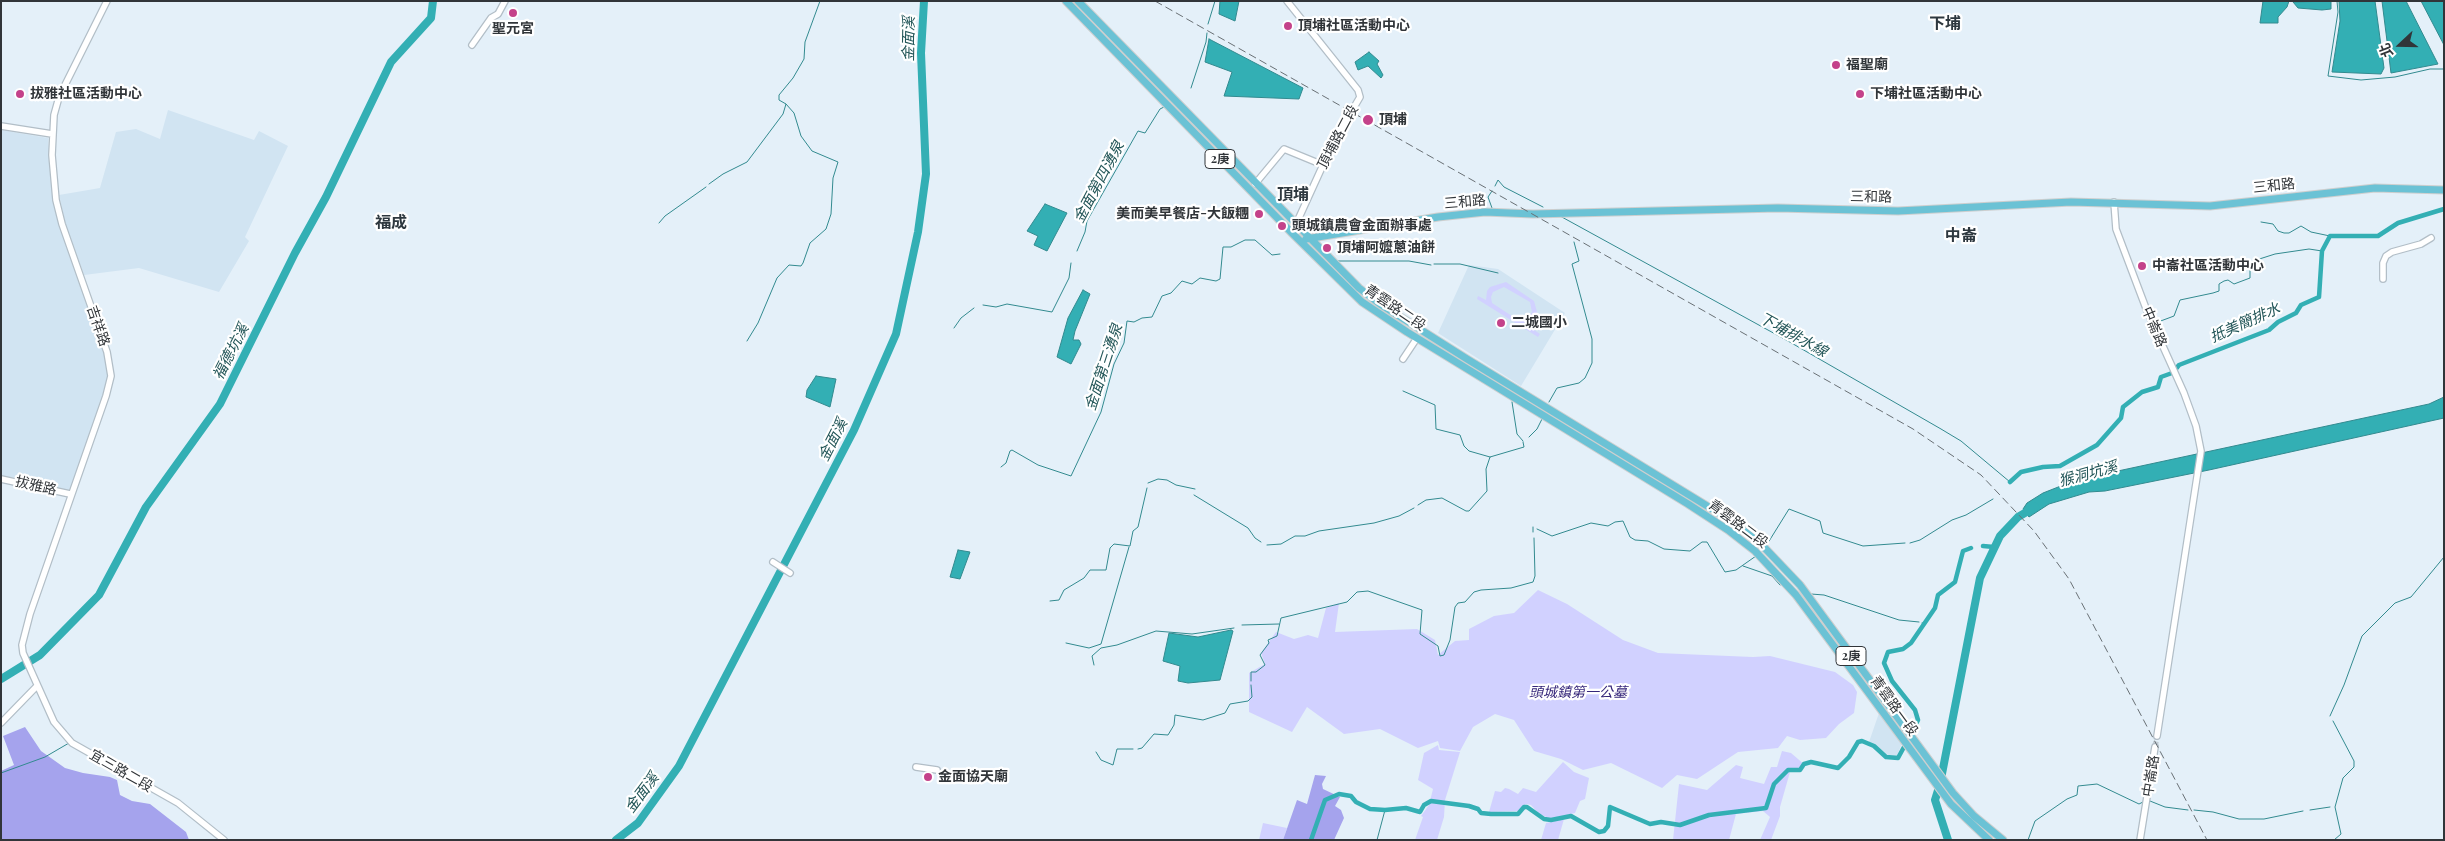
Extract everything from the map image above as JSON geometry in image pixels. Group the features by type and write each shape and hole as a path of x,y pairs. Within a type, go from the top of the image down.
{"main road":[{"name":"青雲路二段","path":"1066,1 1292,233 1362,302 1417,338 1466,360 1730,520 1761,544 1775,558"},
{"name":"青雲路二段","path":"1078,1 1255,184 1359,288 1380,304 1728,530 1768,563"},
{"name":"三和路","path":"1299,240 1438,217 1485,212 1533,214 1778,208 1898,211 2026,204 2114,202 2167,206 2210,206 2375,188 2444,190"},
{"name":"青雲路一段","path":"1775,558 1800,585 1953,794 1974,816 2003,840"},
{"name":"青雲路一段","path":"1768,563 1796,595 1951,804 1990,840"}],"street":[{"name":"吉祥路","path":"23,654 22,646 30,614 70,494 106,396 111,369 107,352 62,224 53,179 52,134 59,97 107,1"},
{"path":"472,45 491,18 498,14 504,1"},
{"name":"頂埔路二段","path":"1287,1 1358,90 1360,97 1348,114 1292,233"},
{"path":"1,126 52,134"},
{"path":"1255,184 1284,149 1323,165"},
{"name":"中崙路","path":"2114,202 2116,229 2147,311 2188,404 2201,451 2157,736"},
{"path":"2384,279 2383,263 2386,256 2392,252 2422,244 2430,238"},
{"path":"1403,360 1417,338"},
{"name":"拔雅路","path":"1,479 70,494"},
{"path":"773,562 790,573"},
{"name":"宜三路二段","path":"23,654 36,687 54,722 72,743 178,803 224,840"},
{"path":"1,723 36,687"},
{"name":"中崙路","path":"2140,840 2155,747"},
{"path":"916,767 937,770"}],"shaded area":[{"path":"1220,1 1239,1 1235,21 1219,14"},
{"path":"2263,1 2289,1 2287,7 2278,17 2278,23 2260,23"},
{"path":"2331,1 2331,9 2322,10 2298,8 2293,2"},
{"path":"2339,1 2375,1 2384,68 2381,74 2332,72 2340,21"},
{"path":"2382,1 2406,1 2438,64 2391,73"},
{"path":"2421,1 2444,1 2444,45"},
{"path":"1209,39 1303,88 1299,99 1224,96 1232,72 1205,62"},
{"path":"1369,52 1379,61 1377,64 1383,75 1381,78 1368,66 1358,70 1355,62"},
{"path":"168,110 254,140 259,131 288,146 245,237 249,241 219,292 139,268 84,275 66,226 59,195 100,188 116,132 136,129 160,139"},
{"path":"1,130 48,138 53,200 107,355 110,375 109,386 69,492 12,477 1,477"},
{"path":"1045,204 1067,213 1047,251 1034,245 1038,236 1027,231"},
{"name":"二城國小","path":"1469,265 1498,269 1565,313 1521,386 1438,333"},
{"path":"1083,290 1090,294 1075,331 1073,340 1079,340 1081,344 1071,364 1057,357 1068,318"},
{"path":"816,376 836,379 830,407 806,397 807,390"},
{"path":"2444,397 2444,418 2209,470 2105,491 2089,492 2049,504 2029,517 2023,509 2027,503 2043,493 2076,480 2429,404"},
{"path":"958,550 970,552 960,579 950,577"},
{"path":"1233,631 1220,680 1188,683 1178,681 1180,666 1163,661 1169,633 1198,637"},
{"path":"1879,713 1902,743 1897,756 1888,756 1869,742"},
{"path":"25,727 41,751 65,768 117,780 120,795 132,801 150,804 186,832 189,840 1,840 1,771 14,765 3,736"},
{"path":"1315,775 1326,776 1322,784 1323,789 1340,797 1335,806 1341,810 1344,818 1334,840 1283,840 1297,800 1307,804"}],"green space":[{"path":"1506,282 1534,301 1537,312 1533,319 1525,324 1540,334 1538,337 1477,299 1478,296 1486,300 1487,291 1490,287","holes":["1504,287 1530,302 1532,312 1528,318 1518,320 1492,303 1491,297 1493,292"]},
{"name":"頭城鎮第一公墓","path":"1538,590 1567,604 1623,640 1658,653 1770,656 1835,672 1853,685 1857,692 1854,713 1839,724 1826,738 1800,740 1787,736 1778,748 1738,752 1697,779 1677,775 1662,788 1611,763 1583,770 1561,759 1534,751 1514,720 1495,714 1473,727 1460,751 1440,748 1438,741 1418,748 1380,729 1344,734 1307,707 1292,732 1249,712 1249,673 1265,664 1261,653 1276,632 1294,639 1308,635 1318,638 1326,608 1339,603 1335,632 1417,629 1435,640 1438,655 1455,641 1469,640 1469,629 1494,616 1514,613"},
{"path":"1438,745 1439,750 1460,752 1445,800 1444,817 1437,840 1415,840 1423,817 1421,816 1429,805 1433,789 1418,780 1424,753"},
{"path":"1782,751 1791,753 1805,765 1801,769 1790,772 1780,807 1780,816 1771,840 1760,840 1770,817 1763,811 1736,814 1729,840 1673,840 1679,784 1707,790 1736,765 1743,767 1740,778 1764,784 1771,767 1777,767"},
{"path":"1563,762 1574,772 1589,778 1585,799 1580,801 1575,813 1551,819 1539,814 1531,805 1526,804 1518,811 1489,812 1495,791 1501,792 1505,788 1518,794 1523,788 1536,792"},
{"path":"1564,819 1558,840 1541,840 1546,823"},
{"path":"1263,823 1287,828 1283,840 1259,840"}],"waterway":[{"name":"福德坑溪","path":"1,679 40,655 99,595 146,507 220,404 295,253 326,197 391,62 431,18 433,1"},
{"path":"709,184 723,174 747,162 783,114 786,104 779,100 779,95 793,78 804,59 805,42 820,1"},
{"name":"金面溪","path":"616,840 638,823 679,766 854,430 896,334 918,232 926,174 921,53 924,1"},
{"name":"金面第四湧泉","path":"1208,24 1215,1"},
{"path":"2337,1 2338,12 2328,76 2361,80 2395,77 2430,69 2444,69"},
{"name":"金面第四湧泉","path":"1191,88 1206,42 1207,33"},
{"path":"747,341 758,323 777,278 789,265 801,266 810,243 826,229 831,214 833,178 838,162 812,151 801,136 794,113 786,104"},
{"name":"金面第四湧泉","path":"1077,251 1085,232 1087,221 1138,131 1145,133 1160,109 1164,107"},
{"name":"下埔排水線","path":"1495,186 1498,180 1504,187 1543,207"},
{"path":"659,223 665,216 706,187"},
{"name":"下埔排水線","path":"1492,191 1488,197 1492,208"},
{"name":"抵美簡排水","path":"2175,370 2179,365 2269,330 2278,322 2296,313 2301,305 2319,297 2322,251 2330,236 2378,236 2398,223 2444,209"},
{"name":"下埔排水線","path":"1560,216 1788,341 1941,429 1961,441 2010,482"},
{"path":"2261,222 2273,224 2278,231 2284,233 2289,233 2301,226 2311,232 2330,236"},
{"name":"金面第三湧泉","path":"1001,467 1006,463 1012,450 1038,465 1071,476 1101,412 1114,364 1124,343 1127,321 1134,322 1142,318 1152,317 1162,296 1171,293 1182,281 1192,284 1200,278 1216,281 1220,279 1223,247 1231,247 1245,240 1255,240 1272,255 1280,254"},
{"path":"1549,402 1557,388 1579,383 1585,378 1592,363 1592,339 1572,264 1579,261 1574,242"},
{"path":"2158,322 2174,316 2180,300 2219,291 2219,284 2224,281 2228,280 2234,284 2250,278 2250,262 2275,254 2309,249 2322,251"},
{"name":"金面第三湧泉","path":"1338,261 1409,261 1431,265"},
{"name":"金面第四湧泉","path":"983,305 996,307 1007,304 1052,312 1069,278 1071,263"},
{"name":"金面第三湧泉","path":"1434,264 1460,264 1498,273"},
{"name":"金面第四湧泉","path":"954,328 961,318 974,308"},
{"name":"抵美簡排水","path":"2010,482 2021,472 2043,467 2060,466 2097,445 2121,418 2123,407 2142,392 2158,387 2161,377 2172,373"},
{"path":"1403,391 1435,405 1436,429 1460,435 1464,446 1469,451 1490,457"},
{"path":"1512,402 1517,434 1523,441"},
{"path":"1529,437 1537,429 1542,419"},
{"path":"1418,505 1426,500 1442,498 1469,511 1487,491 1486,469 1490,457 1524,447 1523,442"},
{"path":"1148,483 1158,479 1167,480 1176,485 1195,489"},
{"path":"1050,601 1059,600 1064,590 1084,578 1090,570 1106,570 1110,548 1114,544 1130,546 1133,531 1138,527 1147,488"},
{"path":"1194,495 1248,528 1255,538 1261,542"},
{"name":"抵美簡排水","path":"1910,543 1920,540 1952,520 1966,515 1993,499"},
{"name":"猴洞坑溪","path":"1948,840 1935,800 1940,784 1980,578 2000,536 2018,517 2035,507"},
{"path":"1267,545 1281,544 1295,536 1305,536 1319,531 1374,523 1399,516 1414,508"},
{"name":"抵美簡排水","path":"1766,546 1789,509 1820,521 1823,533 1863,546 1905,543"},
{"name":"抵美簡排水","path":"1537,529 1552,536 1591,523 1608,526 1615,522 1623,521 1630,537 1635,540 1648,541 1664,549 1690,551 1702,542 1707,542 1725,572 1736,570 1756,556"},
{"name":"抵美簡排水","path":"1533,527 1533,532"},
{"path":"1251,681 1251,672 1256,672 1265,665 1260,655 1269,643 1268,640 1277,636 1281,618 1347,602 1357,592 1368,591 1422,610 1420,634 1438,646 1440,656 1444,655 1450,640 1455,607 1458,603 1465,602 1474,592 1481,590 1511,588 1533,582 1535,576 1534,538"},
{"path":"1983,546 1994,547"},
{"path":"1066,643 1089,648 1101,644 1129,547"},
{"path":"1912,732 1918,720 1915,710 1892,681 1884,663 1888,652 1903,649 1911,643 1935,608 1938,595 1955,582 1963,551 1971,548"},
{"path":"2330,716 2362,636 2395,603 2411,597 2444,557"},
{"path":"1743,566 1772,576 1780,585"},
{"path":"1811,594 1824,595 1899,620 1919,622"},
{"path":"1242,625 1279,624"},
{"path":"1094,665 1092,656 1101,648 1117,645 1156,631 1192,634 1234,628"},
{"path":"1138,749 1142,748 1154,734 1168,735 1174,725 1175,715 1203,720 1225,713 1230,704 1248,701 1252,697 1251,685"},
{"path":"2333,721 2354,761 2354,767 2343,778 2335,807 2341,834 2334,840"},
{"path":"1311,840 1325,800 1339,794 1351,796 1356,802 1370,809 1406,808 1420,812 1424,805 1431,801 1469,806 1478,809 1481,813 1491,814 1518,814 1524,807 1527,807 1544,819 1551,820 1571,816 1599,832 1604,831 1608,826 1610,807 1650,824 1661,822 1680,825 1709,815 1766,808 1774,784 1788,770 1800,770 1804,764 1811,762 1838,768 1849,757 1858,742 1862,741 1874,746 1886,757 1898,758 1904,747"},
{"path":"1,773 45,757 69,743"},
{"path":"1096,752 1101,760 1113,765 1117,749 1133,749"},
{"path":"2028,840 2035,821 2067,799 2077,795 2078,786 2097,784 2139,804 2143,802"},
{"path":"2150,801 2165,807 2188,810"},
{"path":"2310,810 2330,807"},
{"path":"1377,840 1385,810"},
{"path":"2194,810 2213,812 2239,819 2264,819 2303,811"}],"tunnel":[{"path":"2155,747 2157,736"}],"railway":[{"path":"1155,1 1913,429 1981,475 2034,531 2069,579 2207,840"}],"place":[{"name":"聖元宮","path":"513,13"},
{"name":"頂埔社區活動中心","path":"1288,26"},
{"name":"福聖廟","path":"1836,65"},
{"name":"拔雅社區活動中心","path":"20,94"},
{"name":"下埔社區活動中心","path":"1860,94"},
{"name":"頂埔","path":"1368,120"},
{"name":"美而美早餐店-大飯糰","path":"1259,214"},
{"name":"頭城鎮農會金面辦事處","path":"1282,226"},
{"name":"頂埔阿嬤蔥油餅","path":"1327,248"},
{"name":"中崙社區活動中心","path":"2142,266"},
{"name":"二城國小","path":"1501,323"},
{"name":"金面協天廟","path":"928,777"}],"district":[{"name":"下埔","path":"1945,24"},
{"name":"頂埔","path":"1293,195"},
{"name":"福成","path":"391,223"},
{"name":"中崙","path":"1961,236"}]}
